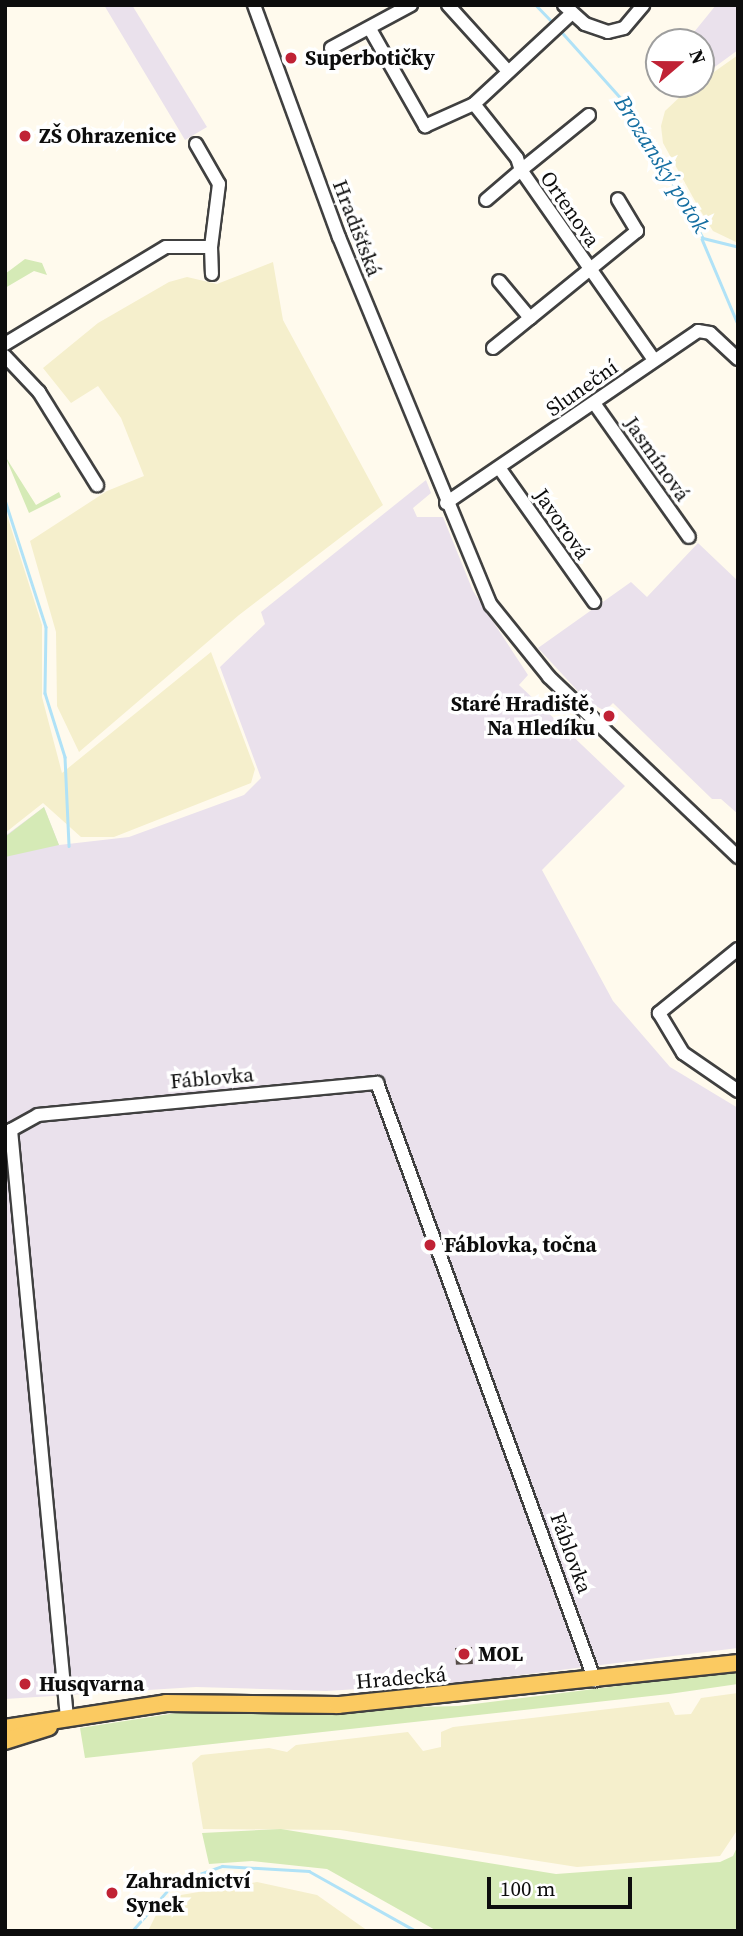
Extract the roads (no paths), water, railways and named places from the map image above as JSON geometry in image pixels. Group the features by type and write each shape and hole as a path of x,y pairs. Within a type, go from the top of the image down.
{"main road":[{"name":"Hradecká","path":"5,1728 166,1703 338,1705 595,1681 738,1663"},
{"name":"Hradecká","path":"5,1741 67,1718"}],"street":[{"name":"Hradišťská","path":"254,5 429,463 491,606 568,697 738,857"},
{"path":"331,48 411,5"},
{"path":"448,5 508,70"},
{"path":"370,29 425,126 474,104 508,70 550,37 566,14 592,28 612,32 643,5"},
{"name":"Ortenova","path":"474,104 654,360"},
{"name":"Ortenova","path":"486,200 589,115"},
{"path":"196,144 219,184 211,247 212,274"},
{"name":"Ortenova","path":"493,348 637,231 618,199"},
{"path":"5,344 151,254 184,243 211,247"},
{"path":"499,281 530,318"},
{"name":"Sluneční","path":"446,503 702,330 738,359"},
{"path":"5,356 39,392 97,485"},
{"name":"Jasmínová","path":"594,403 688,537"},
{"name":"Javorová","path":"500,469 594,601"},
{"path":"738,949 659,1013 683,1054 738,1091"},
{"name":"Fáblovka","path":"67,1718 11,1130 38,1115 377,1083 595,1681"}],"waterway":[{"name":"Brozanský potok","path":"536,5 555,25"},
{"name":"Brozanský potok","path":"560,30 636,115 703,238 738,247"},
{"path":"702,239 737,322"},
{"path":"5,500 46,627 45,693 65,757 69,846"},
{"path":"132,1931 174,1883 222,1866 309,1871 416,1931"}],"place":[{"name":"Superbotičky","path":"291,58"},
{"name":"ZŠ Ohrazenice","path":"25,136"},
{"name":"Staré Hradiště, Na Hledíku","path":"609,716"},
{"name":"Fáblovka, točna","path":"430,1245"},
{"name":"MOL","path":"464,1654"},
{"name":"Husqvarna","path":"25,1684"},
{"name":"Zahradnictví Synek","path":"112,1893"}]}
